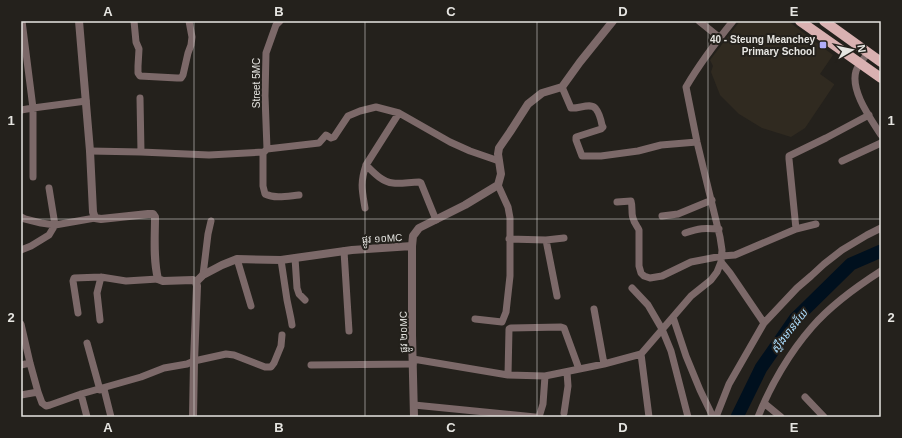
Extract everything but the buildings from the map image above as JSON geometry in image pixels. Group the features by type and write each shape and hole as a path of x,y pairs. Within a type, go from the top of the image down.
{"main road":[{"path":"800,21 881,78"},
{"path":"824,21 881,62"},
{"path":"868,52 881,57"}],"street":[{"path":"22,21 23,49 34,108 33,177"},
{"path":"79,21 90,151 93,212 95,218"},
{"path":"134,21 138,50 138,73 140,76 181,78 191,45 192,37 189,21"},
{"name":"Street 5MC","path":"280,21 276,25 266,53 263,186 267,196 274,197 299,195"},
{"path":"579,369 564,328 509,329 503,327 502,322 506,312 510,276 510,218 508,207 498,185 501,174 498,154 499,148 528,104 542,93 562,88 580,62 613,21"},
{"path":"699,21 720,38"},
{"path":"311,365 413,362 508,375 545,376 604,364 642,354 691,296 711,280 717,272 721,259 722,250 719,229 697,142 686,87 709,51 734,21"},
{"path":"868,52 856,69 856,86 860,98 881,135"},
{"path":"562,88 571,108 593,106 603,127 576,137 582,156 601,156 638,151 661,145 697,142"},
{"path":"140,98 141,152"},
{"path":"21,110 86,101"},
{"path":"90,151 209,155 319,143 326,136 333,138 348,116 376,107 399,113 450,142 499,161"},
{"path":"365,208 362,185 366,165 399,113"},
{"path":"796,229 789,156 869,115"},
{"path":"842,161 881,143"},
{"path":"366,165 387,182 394,184 421,183 436,220"},
{"name":"ផ្លូវ ១០MC","path":"196,282 203,275 237,259 281,260 367,248 412,246 413,236 419,228 465,205 498,185"},
{"path":"21,250 48,236 55,225 49,188"},
{"path":"662,216 678,214 712,200"},
{"path":"617,202 631,201 632,216 638,230 639,266 641,273 650,278 662,276 691,262 721,259 735,255 796,229 816,224"},
{"path":"21,217 41,223 55,225 95,218 101,219 153,214 155,217 155,263 158,279"},
{"path":"203,275 211,221"},
{"path":"685,234 703,228 719,229"},
{"path":"714,417 729,384 764,323 797,288 824,264 842,250 881,228"},
{"path":"510,239 546,240 564,238"},
{"path":"546,240 557,296"},
{"name":"ផ្លូវ ២០MC","path":"412,246 414,417"},
{"path":"344,251 349,331"},
{"path":"295,258 297,288 299,294 305,300"},
{"path":"237,259 251,306"},
{"path":"721,259 764,323"},
{"path":"281,260 292,325"},
{"path":"758,417 764,402 782,369 802,338 812,326 848,293 881,271"},
{"path":"100,320 97,293 101,277"},
{"path":"78,313 73,281 74,278 101,277 126,280 158,279 163,281 193,280 196,282 193,417"},
{"path":"632,288 648,305 662,329 671,351 688,417"},
{"path":"594,309 604,364"},
{"path":"672,317 700,390 714,417"},
{"path":"475,319 502,322"},
{"path":"22,329 38,392 42,403 46,406 81,394 141,377 164,368 226,354 234,355 265,367 271,367 281,346 282,335"},
{"path":"508,375 509,329"},
{"path":"87,343 112,417"},
{"path":"642,354 649,417"},
{"path":"21,365 30,363"},
{"path":"564,413 568,386 567,372"},
{"path":"539,417 544,404 545,376"},
{"path":"21,395 38,392"},
{"path":"81,394 87,417"},
{"path":"805,397 824,417"},
{"path":"764,402 781,417"},
{"path":"414,405 535,417"}],"shaded area":[{"path":"740,21 788,21 833,55 820,74 834,85 805,128 791,137 762,128 739,114 720,95 711,72 713,66 710,60"}],"waterway":[{"name":"ស្ទឹងមានជ័យ","path":"737,417 761,368 795,319 851,264 881,251"}],"place":[{"name":"40 - Steung Meanchey Primary School","path":"823,45"}]}
